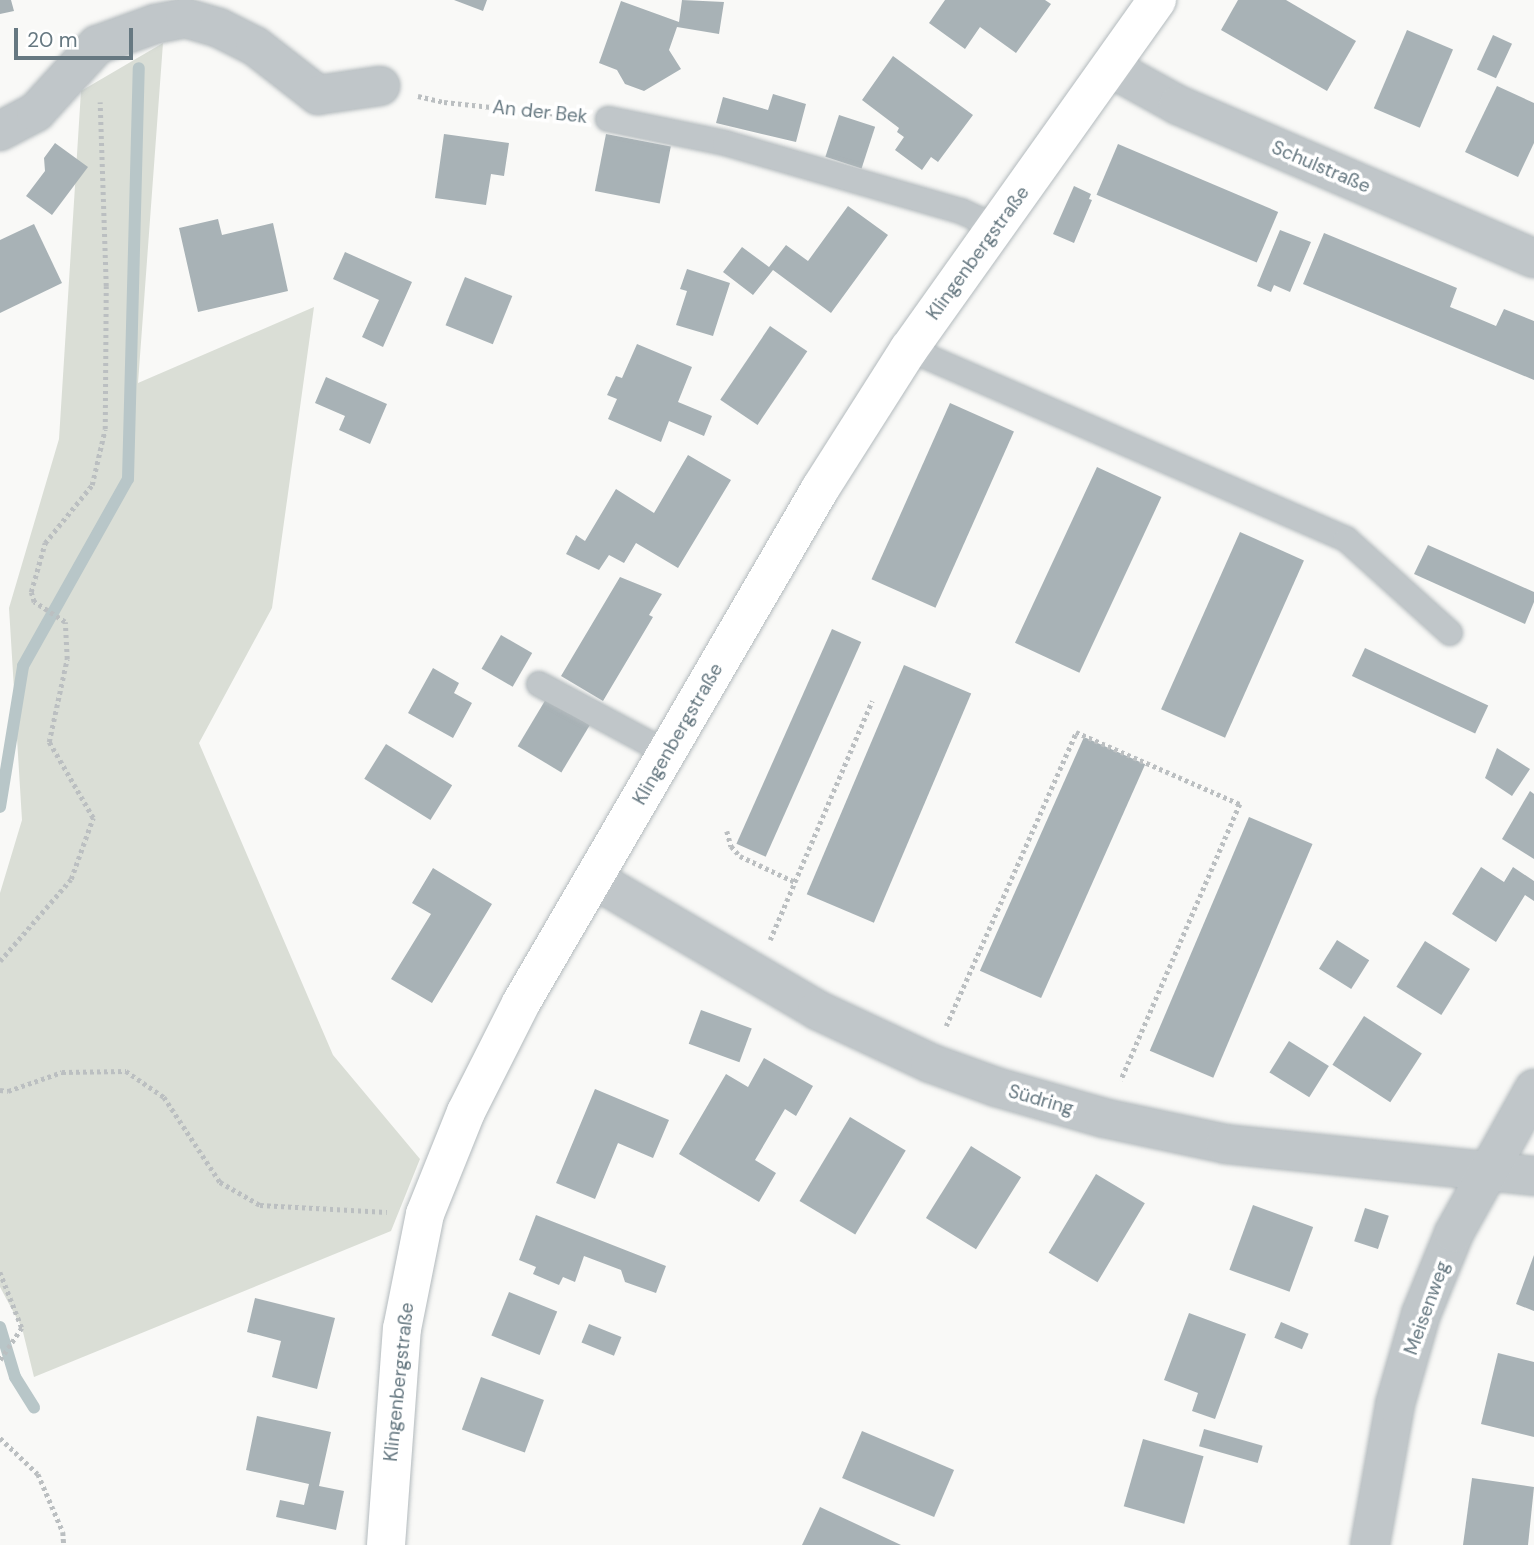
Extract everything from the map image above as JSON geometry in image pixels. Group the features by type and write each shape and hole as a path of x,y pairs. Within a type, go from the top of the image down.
{"street":[{"name":"Klingenbergstraße","path":"386,1545 402,1329 425,1214 466,1112 521,1003 820,489 909,349 1157,0"},
{"path":"0,131 36,112 97,45 155,24 184,18 219,29 255,46 318,95 380,86"},
{"name":"Schulstraße","path":"1111,68 1178,105 1534,258"},
{"name":"Südring","path":"594,879 817,1010 930,1063 996,1087 1104,1118 1226,1144 1534,1176"},
{"name":"Meisenweg","path":"1370,1545 1395,1404 1421,1314 1454,1233 1534,1089"}],"lane":[{"name":"An der Bek","path":"608,119 725,143 961,211 997,228"},
{"path":"909,349 1346,540 1450,633"},
{"path":"539,684 667,753"}],"path":[{"path":"0,961 71,880 93,818 49,742 67,659 65,622 34,602 30,592 45,543 92,485 105,429 106,286 97,45"},
{"name":"An der Bek","path":"380,86 444,102 608,119"},
{"path":"755,976 872,702"},
{"path":"930,1063 1076,732 1240,804 1104,1118"},
{"path":"727,831 731,846 740,856 795,881"},
{"path":"0,1090 8,1091 62,1072 126,1071 164,1097 220,1182 260,1205 425,1214"},
{"path":"0,1272 22,1328 0,1361"},
{"path":"0,1438 38,1474 63,1532 64,1545"}],"shaded area":[{"path":"163,43 138,383 314,307 272,608 199,743 333,1055 420,1159 391,1231 34,1377 22,1328 0,1287 0,893 22,820 9,608 59,439 81,91"}],"building":[{"path":"0,0 11,0 14,11 0,14"},
{"path":"454,0 487,0 483,11"},
{"path":"682,0 724,2 719,34 677,27 669,50 681,69 644,91 625,84 617,70 599,63 621,1 679,22"},
{"path":"945,0 1045,0 1051,4 1016,53 980,27 965,49 929,23"},
{"path":"1238,0 1286,0 1356,41 1327,91 1221,30"},
{"path":"1407,30 1453,50 1420,128 1374,108"},
{"path":"1493,35 1512,44 1496,78 1477,69"},
{"path":"893,56 973,115 938,162 931,157 922,170 895,150 904,137 897,132 899,128 862,100"},
{"path":"1497,86 1534,103 1534,143 1518,177 1465,152"},
{"path":"773,94 806,104 796,142 716,123 723,97 768,110"},
{"path":"839,115 875,127 862,169 825,157"},
{"path":"444,134 509,143 504,176 491,174 486,205 435,198"},
{"path":"606,134 671,147 660,204 595,191"},
{"path":"55,143 88,167 52,215 26,196 45,171 44,158"},
{"path":"1118,144 1278,212 1257,263 1097,195"},
{"path":"1074,186 1091,194 1089,199 1092,200 1074,243 1053,234"},
{"path":"848,206 888,235 831,313 773,270 753,295 723,272 742,247 769,267 786,245 808,261"},
{"path":"218,219 222,235 273,223 288,291 198,312 179,228"},
{"path":"34,224 62,283 0,313 0,240"},
{"path":"1280,230 1311,242 1290,292 1274,285 1271,292 1257,286"},
{"path":"1324,233 1457,288 1450,307 1496,326 1504,309 1534,321 1534,380 1303,284"},
{"path":"345,252 412,282 383,347 362,337 379,300 333,279"},
{"path":"687,269 730,283 713,336 676,325 687,291 680,289"},
{"path":"465,277 512,296 493,344 446,325"},
{"path":"770,326 807,351 758,425 720,400"},
{"path":"637,344 692,367 678,402 712,416 704,436 669,421 661,442 608,419 617,399 607,395 616,376 622,378"},
{"path":"326,377 387,404 370,444 339,430 345,416 315,403"},
{"path":"950,403 1014,431 935,608 871,579"},
{"path":"688,455 731,480 678,568 636,543 624,563 609,555 599,570 566,554 576,535 585,541 616,489 654,513"},
{"path":"1097,467 1161,497 1079,673 1015,643"},
{"path":"1240,532 1304,560 1225,738 1161,709"},
{"path":"1428,545 1534,592 1534,602 1525,624 1414,574"},
{"path":"620,577 662,594 649,615 653,617 603,701 561,676"},
{"path":"832,629 861,642 766,857 736,844"},
{"path":"501,635 532,653 513,687 482,669"},
{"path":"1365,648 1488,705 1475,734 1352,676"},
{"path":"904,665 971,694 874,923 807,894"},
{"path":"433,668 459,683 454,693 472,703 453,738 408,713"},
{"path":"546,699 590,725 561,772 518,746"},
{"path":"1084,737 1145,764 1041,998 980,971"},
{"path":"386,744 452,785 430,820 364,779"},
{"path":"1497,748 1530,769 1512,796 1485,778"},
{"path":"1530,791 1534,794 1534,859 1502,839"},
{"path":"1249,817 1313,844 1213,1078 1150,1051"},
{"path":"1481,867 1504,882 1513,867 1534,881 1534,901 1525,895 1496,942 1452,914"},
{"path":"433,868 492,904 432,1003 391,979 431,914 412,903"},
{"path":"1337,940 1369,960 1351,989 1319,969"},
{"path":"1425,941 1470,969 1441,1015 1396,987"},
{"path":"701,1010 752,1028 739,1062 689,1044"},
{"path":"1364,1016 1422,1054 1390,1102 1332,1065"},
{"path":"1289,1041 1329,1066 1309,1097 1269,1072"},
{"path":"764,1058 813,1086 796,1116 785,1109 755,1160 776,1173 759,1202 679,1154 726,1074 748,1087"},
{"path":"595,1089 669,1120 653,1158 618,1143 595,1199 556,1183"},
{"path":"850,1117 906,1150 855,1234 800,1201"},
{"path":"971,1146 1021,1177 976,1249 926,1218"},
{"path":"1096,1174 1145,1203 1097,1282 1049,1253"},
{"path":"1253,1205 1313,1227 1290,1292 1229,1270"},
{"path":"1365,1208 1389,1216 1378,1249 1354,1241"},
{"path":"536,1215 666,1266 656,1293 625,1282 621,1270 584,1256 575,1282 563,1277 559,1285 533,1274 536,1267 519,1260"},
{"path":"1534,1255 1534,1311 1516,1304"},
{"path":"509,1292 557,1311 540,1355 491,1336"},
{"path":"255,1298 335,1318 317,1389 272,1377 281,1341 247,1332"},
{"path":"1189,1313 1246,1334 1215,1419 1192,1411 1198,1393 1164,1380"},
{"path":"1281,1322 1309,1334 1302,1349 1274,1338"},
{"path":"589,1324 621,1337 614,1356 582,1343"},
{"path":"1498,1353 1534,1362 1534,1437 1481,1424"},
{"path":"481,1377 544,1400 525,1453 462,1430"},
{"path":"257,1416 331,1432 319,1486 344,1491 336,1530 276,1517 280,1500 304,1505 309,1484 246,1470"},
{"path":"1204,1429 1263,1446 1258,1463 1199,1446"},
{"path":"862,1431 954,1470 934,1517 842,1478"},
{"path":"1143,1439 1204,1456 1184,1524 1124,1506"},
{"path":"1472,1478 1534,1487 1528,1545 1463,1545"},
{"path":"820,1507 901,1545 802,1545"}],"waterway":[{"path":"0,807 23,666 128,479 139,68"},
{"path":"0,1327 15,1377 34,1407"}]}
